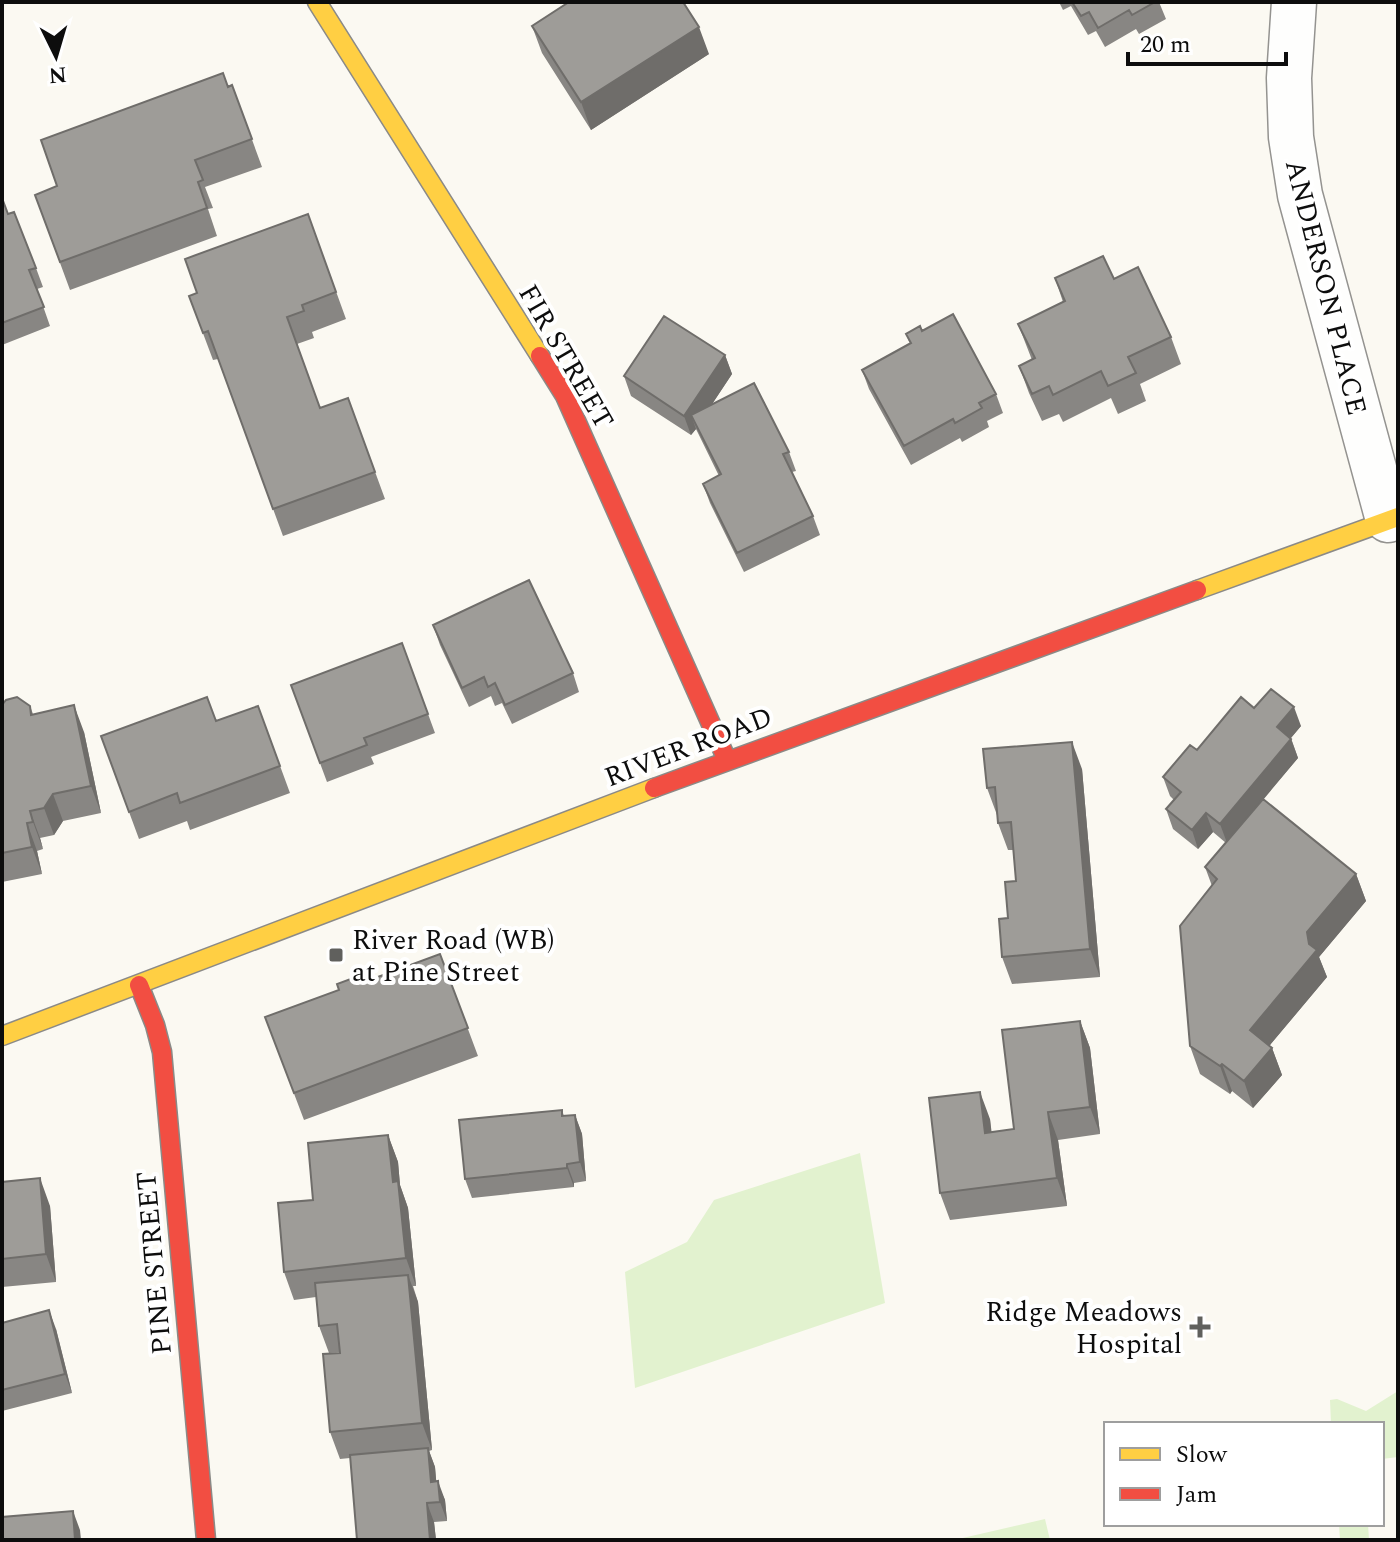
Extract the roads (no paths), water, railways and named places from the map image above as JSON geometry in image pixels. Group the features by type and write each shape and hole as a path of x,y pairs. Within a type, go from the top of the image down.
{"street":[{"name":"FIR STREET","path":"317,2 565,396 727,760"},
{"name":"ANDERSON PLACE","path":"1294,2 1289,78 1291,137 1300,195 1393,519"},
{"name":"RIVER ROAD","path":"2,1036 727,760 1393,519"},
{"name":"PINE STREET","path":"139,985 162,1052 206,1540"}],"place":[{"name":"River Road (WB) at Pine Street","path":"336,955"},
{"name":"Ridge Meadows Hospital","path":"1200,1327"}]}
